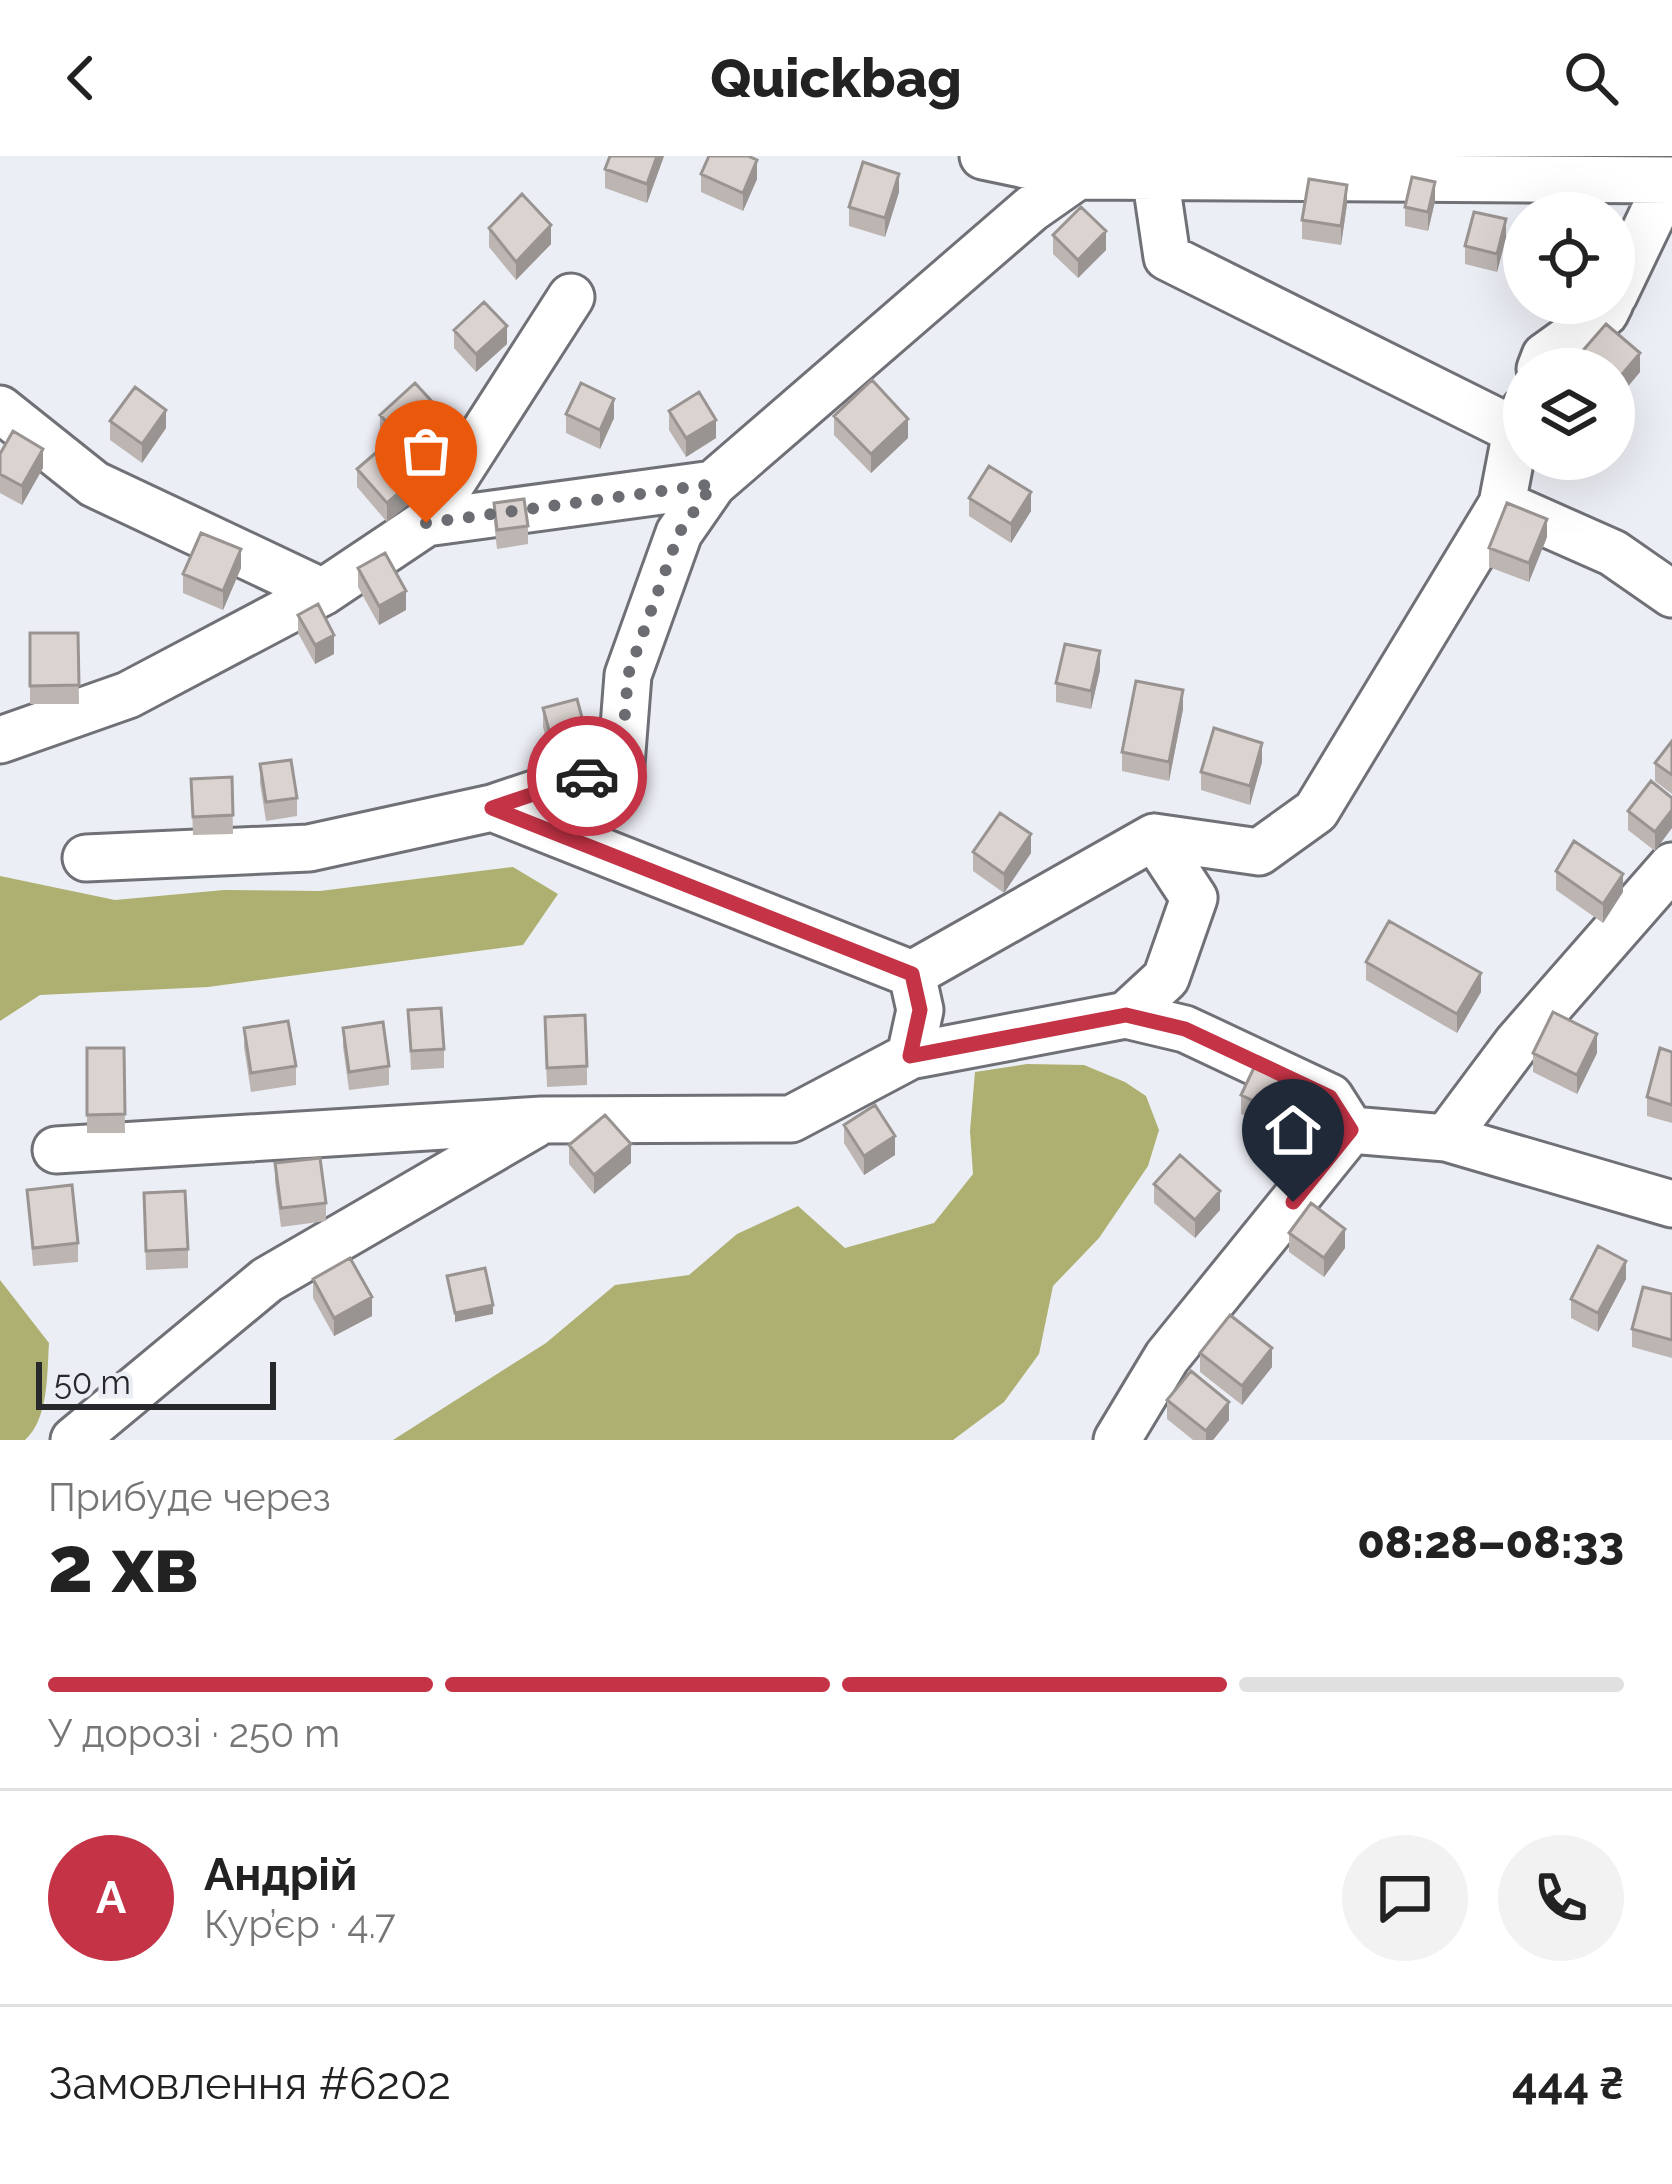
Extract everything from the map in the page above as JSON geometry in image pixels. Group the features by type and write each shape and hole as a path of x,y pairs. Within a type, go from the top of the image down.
{"street":[{"path":"983,156 1078,176 1671,180 1635,253"},
{"path":"86,858 309,848 492,808 621,765 628,675 679,533 713,484 1031,209 1078,176"},
{"path":"1155,176 1168,257 1503,413"},
{"path":"0,740 128,694 322,592 426,523 571,297"},
{"path":"1556,348 1590,324"},
{"path":"0,409 94,484 322,592"},
{"path":"912,974 1154,837 1259,852 1316,812 1502,504 1507,480"},
{"path":"426,523 713,484"},
{"path":"1502,504 1613,553 1672,594"},
{"path":"492,808 912,974"},
{"path":"1126,1015 1166,978 1194,898 1154,837"},
{"path":"1446,1138 1517,1043 1672,866"},
{"path":"910,1056 920,1010 912,974"},
{"path":"56,1150 542,1120 791,1120 910,1056 1126,1015 1185,1029 1330,1097 1351,1130"},
{"path":"74,1440 267,1280 542,1120"},
{"path":"1351,1130 1446,1138 1672,1204"},
{"path":"1118,1440 1167,1357 1351,1130"}],"green space":[{"path":"513,867 558,894 523,945 208,987 40,995 0,1021 0,876 115,900 224,890 320,891"},
{"path":"1027,1064 1084,1065 1125,1082 1146,1096 1159,1130 1148,1166 1099,1238 1053,1286 1039,1354 1004,1402 953,1440 393,1440 546,1343 615,1285 689,1275 737,1234 798,1206 845,1248 934,1223 973,1174 970,1131 975,1072"},
{"path":"0,1280 49,1343 43,1408 25,1440 0,1440"}],"building":[{"path":"610,156 657,156 647,184 605,169"},
{"path":"709,156 757,160 743,193 701,174"},
{"path":"863,162 899,174 885,218 849,207"},
{"path":"1412,177 1435,182 1428,212 1405,207"},
{"path":"1309,179 1347,185 1341,226 1302,220"},
{"path":"522,194 551,225 516,262 489,228"},
{"path":"1081,207 1106,231 1078,260 1053,235"},
{"path":"1474,212 1503,218 1497,254 1465,246"},
{"path":"484,302 507,326 476,354 454,330"},
{"path":"1606,324 1634,348 1585,348"},
{"path":"872,380 908,419 871,454 834,416"},
{"path":"415,383 446,417 412,448 380,415"},
{"path":"581,383 614,399 600,430 566,414"},
{"path":"135,387 166,410 142,444 110,421"},
{"path":"699,392 716,420 686,438 669,411"},
{"path":"13,431 43,449 22,486 0,474 0,454"},
{"path":"386,444 415,479 387,503 357,469"},
{"path":"989,466 1031,492 1011,524 969,498"},
{"path":"524,499 528,526 497,530 494,503"},
{"path":"1507,503 1547,519 1529,563 1489,548"},
{"path":"201,533 241,549 223,591 183,574"},
{"path":"385,553 406,591 379,606 358,568"},
{"path":"318,604 334,635 315,645 298,615"},
{"path":"30,633 78,633 79,685 30,686"},
{"path":"1065,644 1100,651 1091,691 1056,683"},
{"path":"1136,681 1183,690 1169,762 1122,752"},
{"path":"577,699 587,736 553,745 543,708"},
{"path":"1214,728 1262,743 1250,786 1201,772"},
{"path":"1672,741 1672,775 1655,763"},
{"path":"291,760 297,798 266,802 260,764"},
{"path":"232,777 233,815 193,817 191,779"},
{"path":"1651,781 1672,798 1672,810 1655,832 1628,811"},
{"path":"1000,813 1031,834 1004,874 973,852"},
{"path":"1574,841 1623,874 1603,904 1556,871"},
{"path":"1389,921 1481,973 1457,1014 1366,962"},
{"path":"441,1008 444,1049 411,1051 408,1010"},
{"path":"1553,1012 1597,1034 1577,1075 1533,1053"},
{"path":"585,1015 587,1066 547,1068 545,1017"},
{"path":"288,1021 296,1066 251,1073 244,1028"},
{"path":"383,1022 389,1066 349,1072 343,1028"},
{"path":"87,1048 124,1048 125,1114 87,1115"},
{"path":"1660,1048 1672,1052 1672,1105 1647,1097"},
{"path":"1259,1057 1315,1084 1297,1121 1241,1095"},
{"path":"875,1105 895,1136 864,1156 844,1125"},
{"path":"605,1115 631,1144 594,1175 569,1145"},
{"path":"1180,1155 1220,1191 1195,1220 1154,1184"},
{"path":"320,1158 326,1203 281,1208 275,1163"},
{"path":"72,1185 78,1243 33,1248 27,1190"},
{"path":"185,1191 188,1249 146,1251 144,1193"},
{"path":"1311,1203 1345,1229 1324,1258 1289,1233"},
{"path":"1598,1246 1626,1261 1598,1313 1571,1299"},
{"path":"350,1258 372,1297 334,1318 313,1279"},
{"path":"485,1268 493,1305 455,1313 447,1276"},
{"path":"1643,1287 1672,1294 1672,1340 1632,1329"},
{"path":"1230,1315 1272,1348 1242,1386 1200,1353"},
{"path":"1191,1371 1229,1402 1206,1431 1167,1400"}],"way so far":[{"path":"426,523 713,484 679,533 628,675 621,765 587,776"}],"route":[{"path":"587,776 492,808 912,974 920,1010 910,1056 1126,1015 1185,1029 1330,1097 1351,1130 1293,1202"}]}
